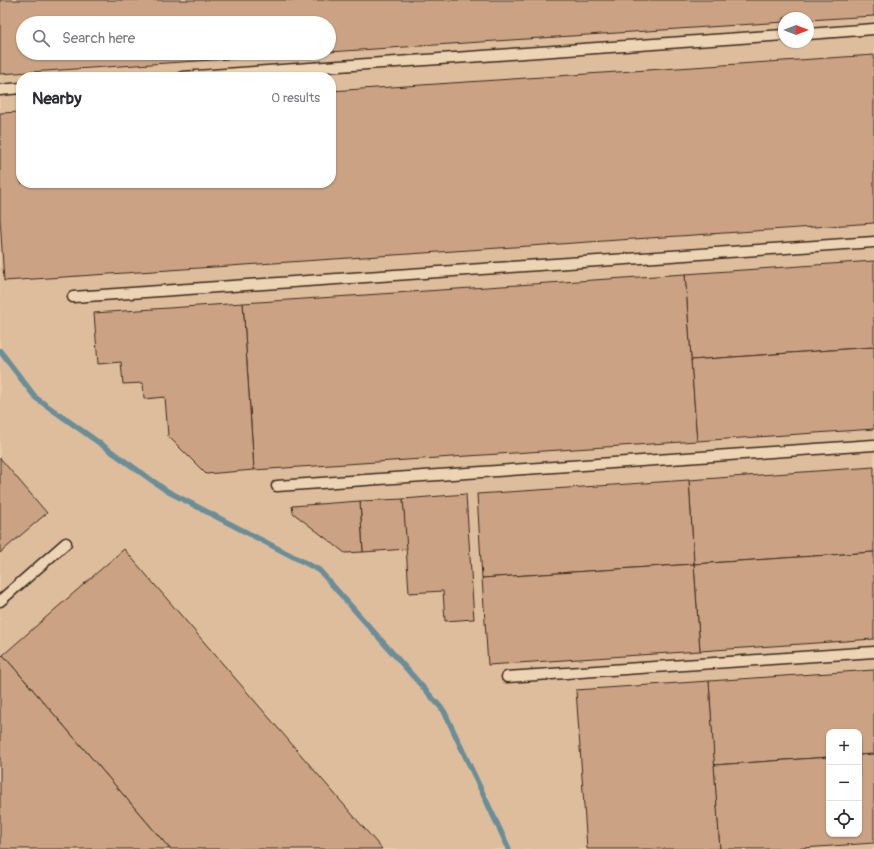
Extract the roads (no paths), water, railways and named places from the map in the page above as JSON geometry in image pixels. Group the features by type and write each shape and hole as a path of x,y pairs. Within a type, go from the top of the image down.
{"lane":[{"path":"814,34 874,29"},
{"path":"254,72 778,35"},
{"path":"0,90 16,88"},
{"path":"73,297 874,242"},
{"path":"277,486 874,445"},
{"path":"0,600 66,543"},
{"path":"507,677 874,652"}],"waterway":[{"path":"0,351 36,398 167,491 319,570 444,711 509,849"}]}
